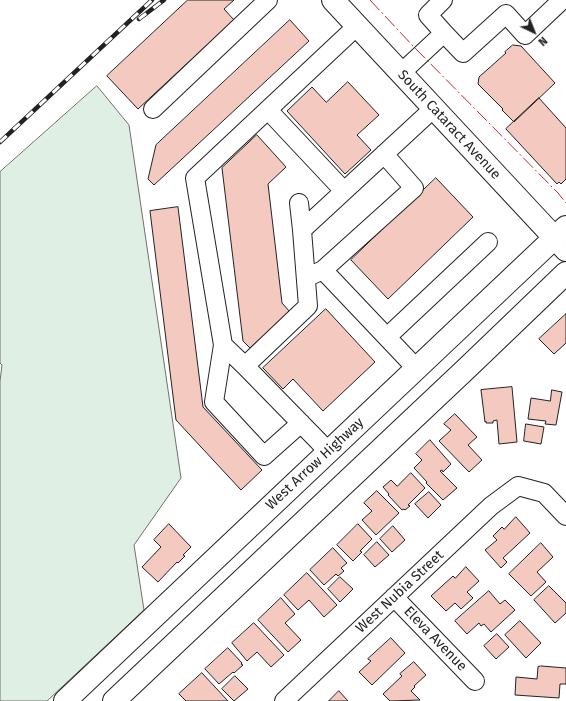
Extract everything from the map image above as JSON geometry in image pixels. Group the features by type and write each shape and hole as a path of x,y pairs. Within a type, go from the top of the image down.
{"main road":[{"name":"South Cataract Avenue","path":"333,0 434,108 562,238"},
{"name":"West Arrow Highway","path":"65,701 416,368 562,238"},
{"path":"114,701 566,273"}],"street":[{"path":"153,109 268,0"},
{"path":"443,0 428,15 463,53 506,14 525,35 562,0"},
{"path":"301,423 264,456 214,402 223,345 195,178 357,26"},
{"path":"401,73 444,33"},
{"path":"302,230 434,108"},
{"path":"268,110 344,191"},
{"path":"306,278 323,270 414,188 384,154"},
{"path":"245,366 308,306 302,230 298,203"},
{"path":"387,338 488,242"},
{"path":"323,270 416,368"},
{"path":"223,345 328,452"},
{"name":"West Nubia Street","path":"284,701 491,506 518,486 544,493 566,516"},
{"name":"Eleva Avenue","path":"394,597 475,681"}],"green space":[{"path":"97,86 129,125 181,478 134,545 144,610 47,701 0,701 0,381 2,365 0,363 0,172"}],"building":[{"path":"188,0 234,0 224,9 234,20 138,109 107,76"},
{"path":"290,20 309,41 154,185 148,179 156,145"},
{"path":"513,45 521,46 555,83 514,122 478,84 479,77"},
{"path":"348,82 379,115 357,135 371,150 345,174 287,111 312,87 326,102"},
{"path":"539,98 566,128 566,179 561,184 559,182 557,184 506,129"},
{"path":"257,135 286,167 268,184 282,303 290,312 250,348 243,341 222,168"},
{"path":"436,178 473,217 388,299 351,260"},
{"path":"178,207 203,407 262,470 241,490 176,420 150,211"},
{"path":"326,309 375,362 323,411 293,379 283,389 263,368"},
{"path":"566,314 566,343 554,354 539,339"},
{"path":"512,387 517,442 499,444 497,420 493,421 493,423 485,422 481,390"},
{"path":"552,390 562,392 556,425 545,424 546,421 528,419 531,398 550,401"},
{"path":"455,414 477,437 468,445 482,460 469,472 439,441 451,430 444,424"},
{"path":"526,424 544,427 541,444 524,441"},
{"path":"430,440 451,464 443,472 442,470 440,471 457,488 443,500 414,468 422,460 416,454"},
{"path":"411,473 425,488 408,505 410,506 405,510 402,510 388,495 389,494 383,487 391,480 397,486"},
{"path":"377,491 399,513 376,535 362,520 372,511 364,503"},
{"path":"429,492 441,505 428,518 415,504"},
{"path":"516,517 530,533 503,558 507,562 501,568 485,550 497,540 493,536 502,527 504,529"},
{"path":"169,524 191,547 183,555 185,556 178,563 177,562 158,582 142,567 161,547 154,540"},
{"path":"358,524 372,539 360,551 362,552 353,561 337,545"},
{"path":"393,526 405,540 392,552 380,539"},
{"path":"377,542 389,555 375,567 364,555"},
{"path":"541,543 553,557 537,572 546,582 531,596 509,574"},
{"path":"333,548 347,563 341,568 344,571 338,576 336,574 324,585 310,570"},
{"path":"466,567 479,581 467,592 473,598 461,609 455,603 446,611 431,596 453,576 455,578"},
{"path":"307,573 337,605 324,617 309,600 298,610 284,595"},
{"path":"340,577 353,589 340,602 328,589"},
{"path":"549,586 566,603 566,613 555,623 534,600"},
{"path":"489,591 500,604 505,600 515,610 491,632 484,624 481,626 479,623 467,634 455,621"},
{"path":"281,598 295,614 285,623 301,640 288,652 258,620"},
{"path":"520,621 541,643 526,658 505,635"},
{"path":"254,623 284,655 271,667 257,652 247,661 232,643"},
{"path":"497,634 509,647 496,659 484,646"},
{"path":"391,638 405,653 372,685 359,672 371,661 368,659"},
{"path":"228,648 243,665 219,684 205,669"},
{"path":"414,662 426,675 414,686 415,687 411,691 420,700 390,701 383,694 402,676 400,674"},
{"path":"538,667 566,668 566,684 560,684 559,698 515,695 516,677 537,679"},
{"path":"202,673 228,701 186,701 179,694"},
{"path":"235,676 248,689 234,701 222,689"},
{"path":"339,691 348,701 329,701"}],"railway":[{"path":"0,142 152,0"},
{"path":"139,19 164,0"}],"power":[{"path":"370,0 566,203"}]}
